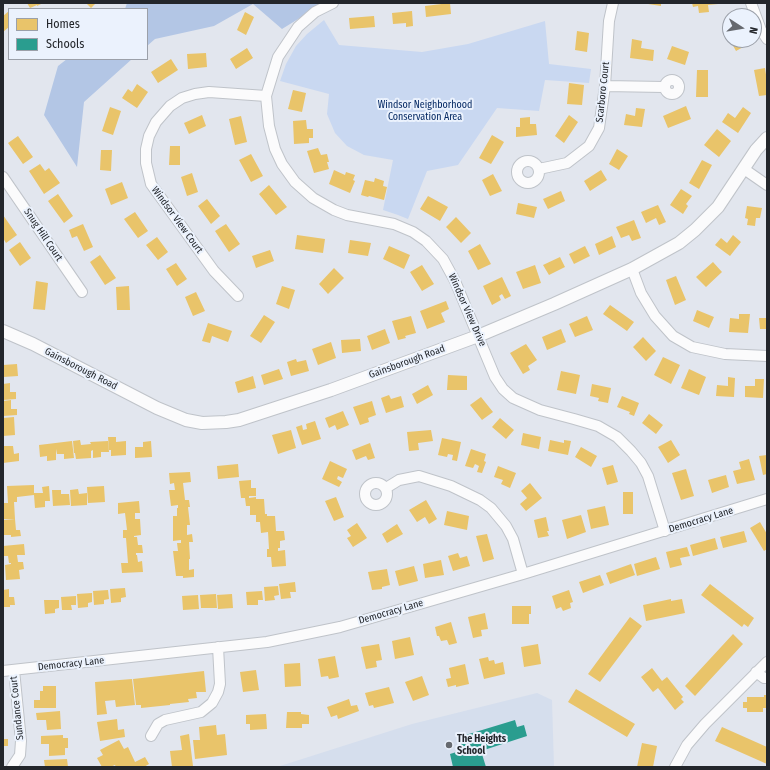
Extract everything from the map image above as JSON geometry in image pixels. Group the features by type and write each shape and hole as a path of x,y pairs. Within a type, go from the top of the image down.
{"street":[{"name":"Windsor View Drive","path":"333,3 315,12 298,27 278,57 266,96 269,126 275,149 282,164 295,182 313,198 334,210 347,215 394,224 413,232 426,242 443,259 455,281 494,377 502,389 513,398 540,410 598,426 617,438 641,463 648,476 665,531"},
{"name":"Scarboro Court","path":"539,169 567,163 589,146 599,128 605,86 609,21 613,3"},
{"path":"751,3 761,30 767,39"},
{"path":"605,86 664,87"},
{"name":"Windsor View Court","path":"238,296 214,271 151,184 146,163 146,149 149,136 156,122 170,106 182,98 209,92 266,96"},
{"name":"Gainsborough Road","path":"3,331 33,344 157,408 186,420 202,423 240,420 331,390 478,336 632,269 679,243 695,230 718,207 756,150 767,138"},
{"path":"744,169 767,185"},
{"name":"Snug Hill Court","path":"3,177 82,292"},
{"path":"632,269 641,293 654,316 673,336 692,347 725,354 767,356"},
{"path":"386,488 399,480 420,476 451,486 480,500 491,508 506,526 513,539 523,574"},
{"name":"Democracy Lane","path":"3,671 267,642 340,626 523,574 767,500"},
{"path":"151,736 158,724 165,720 201,712 212,703 218,692 220,684 218,648"},
{"path":"676,767 687,745 705,724 767,662"},
{"name":"Sundance Court","path":"12,767 20,755 21,742 14,670"},
{"path":"756,672 764,678 767,678"}],"shaded area":[{"path":"127,3 324,3 282,29 253,4 214,26 155,39 148,45 148,8 125,8"},
{"path":"66,60 131,60 84,102 77,167 44,115 58,66"},
{"name":"The Heights School","path":"537,693 552,700 554,767 277,767 412,724"}],"green space":[{"name":"Windsor Neighborhood Conservation Area","path":"324,20 339,45 422,52 468,44 545,21 549,64 591,69 589,83 545,80 539,111 497,108 458,165 427,171 408,219 383,210 393,160 364,155 347,146 335,133 327,114 329,94 280,81 286,64 296,46 307,34"}],"building: Homes":[{"path":"27,3 43,3 30,8"},
{"path":"86,3 96,3 91,8"},
{"path":"450,3 451,14 426,17 425,6"},
{"path":"661,3 661,6 648,4"},
{"path":"692,3 718,4 708,5 709,12 699,13 698,6 693,7"},
{"path":"412,11 413,26 406,27 406,23 393,24 392,13"},
{"path":"8,12 8,28 3,32 3,16"},
{"path":"245,12 254,17 246,35 237,30"},
{"path":"374,16 375,27 350,29 349,18"},
{"path":"577,31 589,33 587,52 575,50"},
{"path":"632,39 642,41 641,48 654,50 653,61 630,58"},
{"path":"672,46 689,52 685,65 667,59"},
{"path":"247,48 253,58 236,69 230,59"},
{"path":"734,48 742,48 736,51"},
{"path":"206,53 207,67 188,69 187,54"},
{"path":"171,59 178,70 158,83 151,72"},
{"path":"765,68 767,95 759,96 754,70"},
{"path":"697,70 708,70 708,97 696,97"},
{"path":"569,83 584,85 582,105 567,104"},
{"path":"137,84 148,92 137,108 122,98 128,89 132,92"},
{"path":"293,90 306,93 302,112 288,109"},
{"path":"686,106 691,119 668,128 663,116"},
{"path":"110,107 121,111 113,135 102,131"},
{"path":"743,107 751,113 738,133 722,122 728,113 735,118"},
{"path":"636,108 645,109 642,127 624,125 626,114 635,116"},
{"path":"202,115 206,126 189,134 184,123"},
{"path":"569,115 578,122 564,143 555,136"},
{"path":"241,116 247,142 235,145 229,119"},
{"path":"530,117 530,124 536,124 537,135 516,137 516,127 520,127 520,118"},
{"path":"306,120 307,129 313,129 313,138 309,138 309,143 294,144 293,121"},
{"path":"717,129 731,141 719,157 704,145"},
{"path":"492,135 504,142 491,164 479,158"},
{"path":"18,136 33,157 23,164 8,143"},
{"path":"170,146 180,146 180,165 169,165"},
{"path":"318,148 321,155 327,154 329,169 314,173 307,151"},
{"path":"617,149 628,156 619,170 609,164"},
{"path":"101,150 112,150 111,171 100,170"},
{"path":"251,154 263,176 251,182 239,160"},
{"path":"702,160 712,165 699,189 689,183"},
{"path":"40,164 45,171 49,168 60,183 44,194 29,171"},
{"path":"334,170 345,175 346,172 355,175 353,180 355,181 350,193 329,184"},
{"path":"601,170 607,180 590,191 584,181"},
{"path":"192,173 198,192 187,196 181,177"},
{"path":"493,174 502,191 490,196 482,180"},
{"path":"375,178 384,181 383,186 387,187 384,200 361,195 365,180 374,182"},
{"path":"122,182 128,198 111,205 105,189"},
{"path":"269,185 287,207 276,215 259,194"},
{"path":"681,189 692,196 686,204 688,206 683,214 670,205"},
{"path":"561,191 565,201 548,209 543,199"},
{"path":"58,194 73,216 64,223 48,201"},
{"path":"428,196 448,207 440,221 420,209"},
{"path":"207,199 220,216 211,224 198,206"},
{"path":"518,203 537,207 534,218 516,214"},
{"path":"658,205 666,222 659,225 656,218 646,223 641,212"},
{"path":"747,206 762,208 760,218 756,218 755,226 747,225 748,219 745,218"},
{"path":"135,212 148,231 138,238 124,219"},
{"path":"3,215 17,235 6,243 3,238"},
{"path":"456,217 471,233 461,243 446,227"},
{"path":"634,220 641,238 632,241 629,235 621,238 616,227"},
{"path":"83,224 93,247 84,251 77,236 72,238 69,230"},
{"path":"226,224 240,244 229,252 215,231"},
{"path":"297,235 325,239 323,253 295,249"},
{"path":"733,235 741,242 730,256 715,245 721,238 727,243"},
{"path":"612,236 616,247 599,255 595,244"},
{"path":"157,237 168,252 158,260 146,245"},
{"path":"350,240 371,243 368,256 348,253"},
{"path":"20,242 31,258 20,266 9,250"},
{"path":"480,244 491,264 478,270 468,251"},
{"path":"389,246 410,255 404,269 383,259"},
{"path":"585,246 590,256 574,264 569,254"},
{"path":"270,250 274,261 256,268 252,256"},
{"path":"100,255 116,278 105,285 90,262"},
{"path":"560,257 565,267 549,275 543,265"},
{"path":"713,262 722,272 706,287 696,277"},
{"path":"176,263 187,279 177,286 166,269"},
{"path":"422,265 434,284 422,291 410,272"},
{"path":"535,265 541,283 523,289 516,272"},
{"path":"334,268 344,278 328,294 319,284"},
{"path":"676,276 686,300 675,305 666,280"},
{"path":"502,277 511,296 505,299 502,294 499,296 501,300 492,305 483,286"},
{"path":"36,281 48,283 45,310 33,309"},
{"path":"129,286 130,310 117,310 116,287"},
{"path":"282,286 295,290 289,309 276,304"},
{"path":"196,292 205,311 193,316 185,297"},
{"path":"446,301 449,309 441,313 445,322 427,329 420,311"},
{"path":"610,305 634,322 627,331 603,314"},
{"path":"697,310 714,317 709,328 693,321"},
{"path":"739,314 750,314 748,333 729,332 730,318 739,319"},
{"path":"264,315 275,322 261,343 250,336"},
{"path":"411,316 416,333 398,340 392,321"},
{"path":"587,316 593,330 575,337 569,324"},
{"path":"759,318 767,318 767,329 760,329"},
{"path":"208,323 232,331 228,342 212,336 210,343 202,341"},
{"path":"385,329 390,343 372,350 367,336"},
{"path":"561,329 566,342 547,350 542,337"},
{"path":"643,337 656,351 646,361 633,347"},
{"path":"360,339 361,351 342,353 341,340"},
{"path":"331,342 336,358 318,365 312,349"},
{"path":"526,344 537,360 528,366 530,370 523,374 510,353"},
{"path":"663,357 680,365 671,384 654,375"},
{"path":"296,359 297,362 306,360 309,371 291,376 287,362"},
{"path":"17,364 18,376 3,377 3,365"},
{"path":"279,369 283,379 264,385 261,375"},
{"path":"689,369 706,377 699,395 681,388"},
{"path":"561,371 580,375 576,394 557,390"},
{"path":"448,375 467,376 467,390 447,390"},
{"path":"253,376 256,388 238,393 235,382"},
{"path":"728,377 735,378 734,397 716,396 717,385 728,386"},
{"path":"755,379 764,379 763,398 745,397 745,386 755,386"},
{"path":"10,383 10,392 16,392 16,399 3,400 3,384"},
{"path":"592,384 611,388 608,403 598,401 599,398 590,396"},
{"path":"428,385 433,395 417,404 412,394"},
{"path":"389,395 391,399 401,396 404,407 386,413 381,398"},
{"path":"622,396 639,403 634,416 629,414 630,412 617,407"},
{"path":"481,397 493,412 482,420 470,405"},
{"path":"11,400 11,409 17,409 17,415 3,416 3,401"},
{"path":"372,401 376,415 368,418 369,422 360,425 353,407"},
{"path":"343,411 349,425 337,430 335,425 329,428 325,418"},
{"path":"649,414 663,425 656,434 642,423"},
{"path":"14,417 15,435 3,436 3,418"},
{"path":"500,418 514,430 506,439 492,427"},
{"path":"315,421 321,439 302,445 296,427 302,425 303,430 307,429 306,424"},
{"path":"291,430 296,448 278,454 272,435"},
{"path":"431,430 433,441 418,443 419,450 409,451 407,432"},
{"path":"523,433 541,437 539,449 521,445"},
{"path":"108,437 116,437 116,442 126,441 126,455 111,456"},
{"path":"442,438 461,442 457,461 452,460 453,455 448,454 447,457 438,455"},
{"path":"80,440 81,445 91,444 90,442 108,441 109,452 101,452 101,457 93,458 93,450 91,451 91,458 76,459 73,441"},
{"path":"550,440 564,443 564,440 571,441 568,455 548,451"},
{"path":"671,440 680,455 668,463 658,447"},
{"path":"72,441 74,458 64,459 64,454 57,454 56,449 56,460 47,461 47,456 40,457 39,445"},
{"path":"151,441 152,457 135,458 135,447 143,447 143,442"},
{"path":"370,443 375,458 368,460 366,456 356,460 352,450"},
{"path":"3,446 13,446 14,454 19,453 19,461 3,463"},
{"path":"581,447 597,456 591,467 575,457"},
{"path":"471,449 486,454 484,461 486,462 482,473 477,472 479,466 475,464 473,468 465,466"},
{"path":"767,455 767,474 763,475 759,456"},
{"path":"749,459 755,480 737,484 733,471 741,469 739,462"},
{"path":"330,461 347,469 343,478 338,476 337,479 342,482 339,487 322,479"},
{"path":"238,464 239,477 218,479 217,466"},
{"path":"613,465 618,482 607,485 602,468"},
{"path":"498,466 516,473 510,488 501,484 503,480 494,477"},
{"path":"686,469 694,496 681,500 672,473"},
{"path":"190,472 191,482 183,483 185,500 189,500 190,507 188,507 190,525 187,525 187,535 192,534 193,542 189,542 189,570 194,569 194,577 183,578 183,576 176,576 173,551 178,551 177,543 181,543 181,540 173,541 173,516 177,516 178,505 171,506 169,490 175,490 174,483 170,484 169,473"},
{"path":"726,475 729,487 712,493 708,480"},
{"path":"251,480 251,488 256,488 256,496 249,496 249,498 256,497 256,499 264,499 265,514 267,514 267,516 275,516 276,531 284,531 285,540 280,541 280,548 278,548 278,551 285,550 286,566 272,567 271,557 267,557 267,549 269,549 268,532 261,533 260,522 256,522 256,515 250,515 250,506 246,506 245,498 241,498 239,481"},
{"path":"530,483 542,498 526,511 520,504 527,498 521,491"},
{"path":"34,485 34,493 43,493 42,487 49,486 50,501 45,501 45,507 35,508 34,495 17,497 17,502 14,502 15,519 3,519 3,503 8,503 7,486"},
{"path":"104,486 105,502 88,503 87,487"},
{"path":"78,489 79,494 87,493 87,505 71,506 70,490"},
{"path":"52,490 61,490 61,494 69,494 70,505 53,506"},
{"path":"623,492 633,492 633,514 623,514"},
{"path":"336,497 344,517 334,521 325,501"},
{"path":"426,500 437,519 429,524 425,517 417,522 409,510"},
{"path":"139,501 140,513 135,513 135,519 140,519 141,535 134,537 137,537 138,545 142,545 143,553 136,553 136,555 138,562 142,561 143,572 122,573 121,563 128,563 126,538 123,538 123,530 127,530 125,513 118,514 118,503"},
{"path":"605,506 609,525 591,529 587,510"},
{"path":"447,511 469,516 467,530 444,525"},
{"path":"581,515 586,532 567,539 562,520"},
{"path":"546,517 549,536 538,538 534,520"},
{"path":"15,519 16,530 20,530 21,536 11,537 11,535 3,535 3,520"},
{"path":"760,522 767,534 767,549 764,551 750,528"},
{"path":"357,523 367,538 353,547 347,538 351,536 347,530"},
{"path":"397,524 403,534 387,543 382,534"},
{"path":"744,531 747,542 723,548 720,537"},
{"path":"487,534 494,559 483,562 476,536"},
{"path":"715,538 718,549 693,556 690,545"},
{"path":"24,544 25,555 17,555 18,562 23,562 24,569 19,570 20,579 6,580 5,565 11,563 9,563 8,556 4,556 3,546"},
{"path":"687,547 690,556 680,558 682,565 670,568 666,552"},
{"path":"458,553 460,558 467,556 470,566 453,571 448,556"},
{"path":"656,557 660,569 637,576 634,564"},
{"path":"441,560 444,575 425,578 423,564"},
{"path":"631,564 635,575 610,584 606,573"},
{"path":"414,566 418,581 399,586 395,571"},
{"path":"387,569 390,585 382,587 382,589 372,590 368,572"},
{"path":"600,575 604,585 583,593 579,582"},
{"path":"295,582 296,592 290,592 291,598 281,599 279,584"},
{"path":"710,584 754,618 748,627 744,624 742,627 701,595"},
{"path":"278,586 279,595 274,596 275,600 265,601 264,587"},
{"path":"125,588 126,597 121,598 121,602 111,603 110,589"},
{"path":"9,589 9,597 14,597 15,605 3,607 3,590"},
{"path":"108,590 109,599 104,600 104,604 94,605 93,591"},
{"path":"569,590 573,602 570,603 571,608 563,611 561,607 556,609 552,596"},
{"path":"262,591 263,600 258,600 258,605 247,605 246,592"},
{"path":"92,593 92,602 88,603 88,607 78,608 77,594"},
{"path":"216,594 217,608 201,608 200,595"},
{"path":"232,594 233,608 218,609 217,595"},
{"path":"198,595 199,609 183,610 182,596"},
{"path":"76,596 76,605 71,605 72,610 62,610 61,597"},
{"path":"671,599 671,601 682,599 685,613 646,621 643,605"},
{"path":"44,600 59,600 59,608 55,609 55,613 45,614"},
{"path":"512,606 531,606 529,624 512,624"},
{"path":"485,613 488,629 481,630 482,636 473,638 468,617"},
{"path":"630,617 642,626 600,682 588,674"},
{"path":"451,622 457,643 449,645 447,640 441,641 439,636 437,636 435,627"},
{"path":"733,634 743,644 695,696 685,686"},
{"path":"410,637 414,655 395,659 392,641"},
{"path":"379,644 382,660 376,661 377,667 366,669 361,647"},
{"path":"538,644 541,664 524,667 521,647"},
{"path":"335,656 339,677 329,679 328,676 321,677 318,659"},
{"path":"488,657 489,661 494,660 495,664 503,662 505,674 484,679 479,659"},
{"path":"300,663 301,686 285,687 284,664"},
{"path":"465,664 469,684 448,687 446,679 451,678 449,668"},
{"path":"652,668 662,681 667,677 683,697 681,699 684,702 675,710 658,688 653,692 641,677"},
{"path":"256,670 259,690 243,692 240,672"},
{"path":"204,671 206,692 196,692 197,698 188,699 189,702 141,708 141,705 136,705 133,679"},
{"path":"422,676 429,695 413,701 405,682"},
{"path":"132,679 135,705 116,707 115,700 105,701 107,714 97,715 95,682"},
{"path":"43,686 56,686 56,708 34,708 34,700 40,700 40,691 43,691"},
{"path":"389,687 394,703 374,708 373,705 369,706 365,693"},
{"path":"576,689 635,724 627,737 568,702"},
{"path":"764,695 767,695 767,708 763,708 763,712 747,712 747,708 743,708 743,702 747,702 747,697 764,697"},
{"path":"349,699 351,706 357,705 359,711 338,719 337,715 331,717 327,707"},
{"path":"60,711 61,729 47,730 46,720 37,720 36,713"},
{"path":"287,712 301,712 301,714 309,715 309,724 302,724 302,728 286,728"},
{"path":"266,714 267,729 250,730 250,724 246,724 246,715"},
{"path":"117,719 118,730 124,729 125,737 100,741 97,722"},
{"path":"216,725 217,735 225,734 227,755 195,759 193,740 200,740 199,727"},
{"path":"722,727 767,747 767,764 715,741"},
{"path":"189,734 193,766 172,767 170,751 182,750 180,736"},
{"path":"63,735 63,738 68,738 68,748 65,748 65,755 49,756 49,744 41,744 41,736"},
{"path":"3,739 8,739 8,746 3,746"},
{"path":"119,740 124,749 128,747 135,762 145,757 149,764 144,767 116,767 115,765 110,767 102,767 97,758 103,755 100,750"},
{"path":"642,743 657,746 653,767 637,767"},
{"path":"67,759 68,767 45,767 44,760"}],"building: Schools":[{"path":"515,720 517,727 524,725 527,736 481,751 486,767 453,767 450,754 463,750 459,737"}],"place":[{"name":"The Heights School","path":"449,745"}]}
